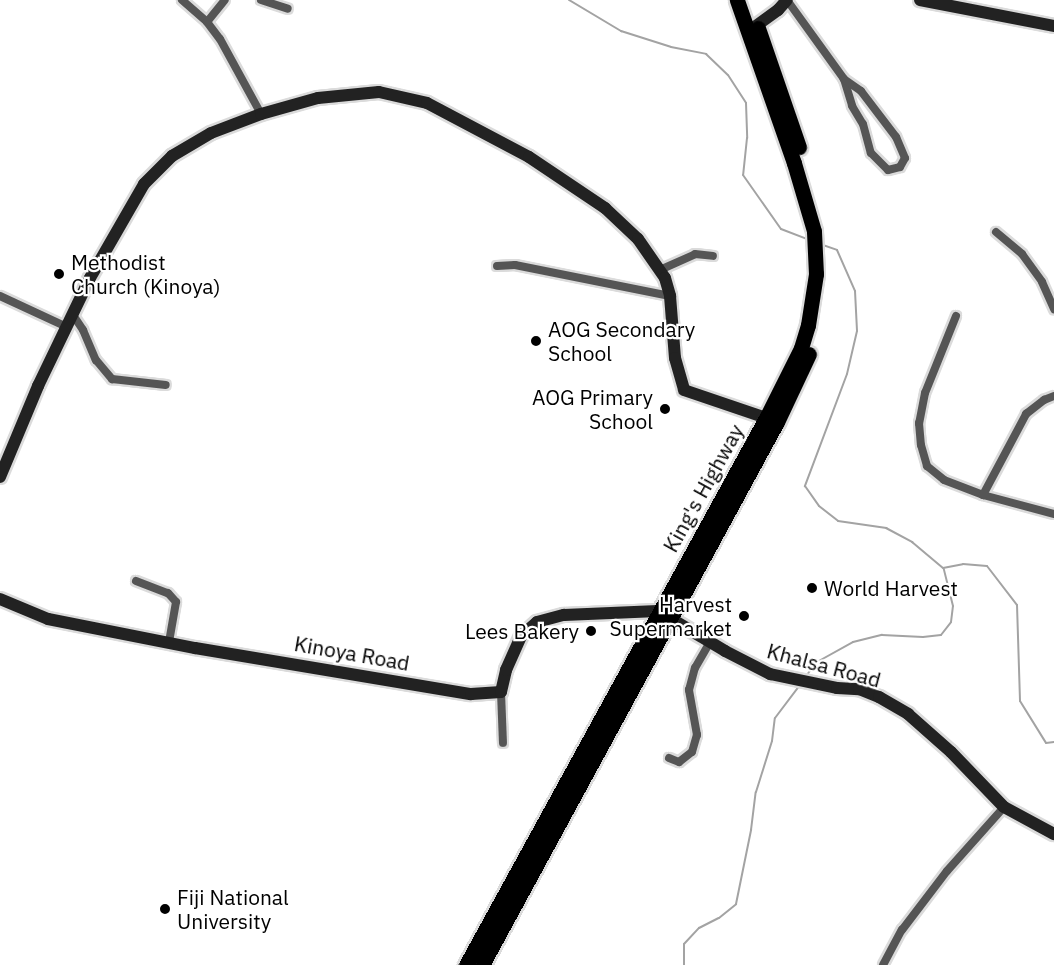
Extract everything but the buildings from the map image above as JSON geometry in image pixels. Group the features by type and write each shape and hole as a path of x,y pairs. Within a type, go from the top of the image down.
{"highway":[{"name":"King's Highway","path":"466,965 772,420 808,325 821,250 819,232 782,92 737,0"},
{"name":"King's Highway","path":"747,0 753,29"},
{"name":"King's Highway","path":"482,965 664,615"}],"street":[{"path":"182,0 207,22 220,39 261,114"},
{"path":"207,22 225,0"},
{"path":"261,0 288,9"},
{"path":"753,29 787,0 844,79 861,91 896,137 905,158 900,167 888,170 871,153 864,124 852,106 844,79"},
{"path":"920,0 1054,26"},
{"path":"0,477 67,327 144,184 172,156 211,133 261,114 318,98 379,92 427,103 521,153 606,208 638,239 662,269 670,296 675,358 684,390 772,420"},
{"path":"996,232 1022,254 1042,282 1054,309"},
{"path":"662,269 695,254 713,256"},
{"path":"497,266 515,265 670,296"},
{"path":"0,296 67,327"},
{"path":"73,315 83,330 96,360 112,379 166,385"},
{"path":"956,316 925,393 919,423 921,445 927,466 935,474 983,495 1054,514"},
{"path":"983,495 1026,414 1044,400 1054,396"},
{"path":"136,581 168,593 176,602 169,642"},
{"name":"Kinoya Road","path":"0,599 48,619 169,642 471,694 501,692"},
{"path":"503,743 501,692 506,670 521,636 537,622 564,615 664,615"},
{"name":"Khalsa Road","path":"664,615 770,674 802,682 858,689 908,714 951,752 1004,807 1054,834"},
{"path":"669,758 679,762 692,752 697,735 689,690 695,668 710,642"},
{"path":"883,965 902,930 946,871 1004,807"}],"waterway":[{"path":"569,0 621,31 671,47 706,54 728,75 746,103 747,138 743,175 781,229 810,240"},
{"path":"820,244 837,250 855,291 857,331 847,374 805,486 819,506 838,521 886,528 912,542 943,568 963,564 987,566 1017,605 1020,701 1046,743 1054,742"},
{"path":"806,676 817,662 853,642 882,635 923,637 941,635 951,622 953,606 944,569"},
{"path":"684,965 684,944 699,928 719,918 736,904 756,792 772,741 775,718 799,686"}],"place":[{"name":"Methodist Church (Kinoya)","path":"59,274"},
{"name":"AOG Secondary School","path":"536,341"},
{"name":"AOG Primary School","path":"665,409"},
{"name":"World Harvest","path":"812,588"},
{"name":"Harvest Supermarket","path":"744,616"},
{"name":"Lees Bakery","path":"591,631"},
{"name":"Fiji National University","path":"165,909"}]}
